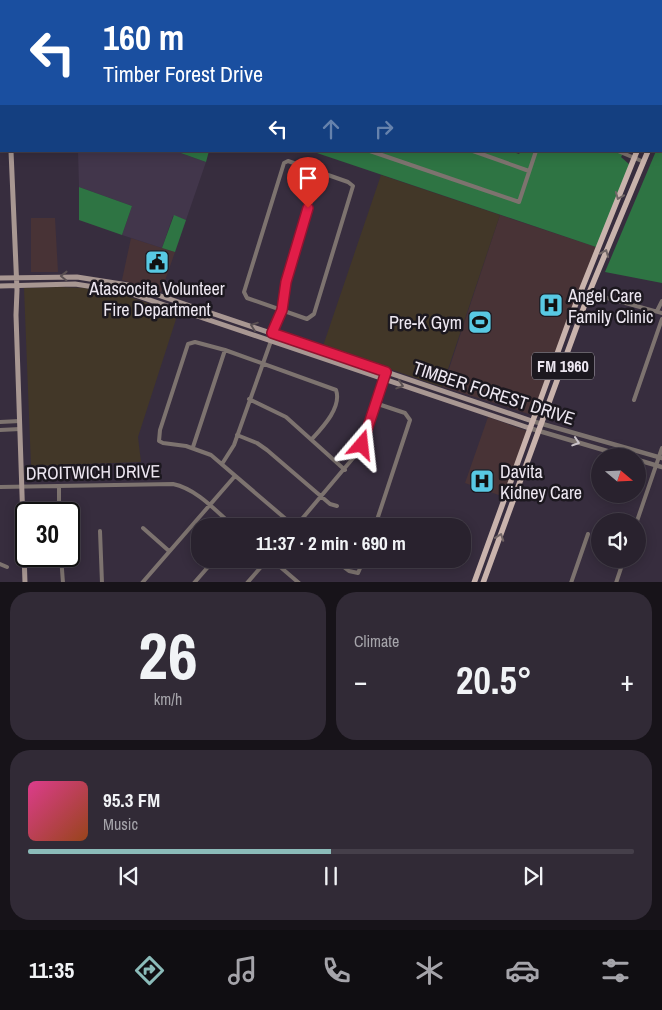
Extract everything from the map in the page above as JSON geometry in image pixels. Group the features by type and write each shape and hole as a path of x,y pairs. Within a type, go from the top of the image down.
{"main road":[{"path":"11,152 14,254 17,277 16,315 25,582"},
{"name":"FM 1960","path":"474,582 582,287 589,274 636,153"},
{"name":"FM 1960","path":"483,582 583,311 646,157"},
{"path":"589,274 587,290 590,293"},
{"name":"TIMBER FOREST DRIVE","path":"0,278 77,277 128,285 532,421"},
{"name":"TIMBER FOREST DRIVE","path":"0,286 75,284 105,288 144,298 529,428"},
{"path":"582,287 583,311"},
{"path":"324,359 326,351"},
{"path":"446,400 448,392"},
{"path":"476,410 478,402"}],"street":[{"path":"373,152 519,202 536,152"},
{"path":"475,152 529,170"},
{"path":"636,153 646,157"},
{"path":"289,161 320,172 353,186 314,314 310,318 247,298 244,295 284,163 289,161"},
{"path":"222,464 231,453 269,340 282,310 286,282 320,172"},
{"path":"590,293 662,313"},
{"path":"657,311 662,301"},
{"path":"634,400 662,319"},
{"path":"285,518 211,455 193,447 163,443 158,436 183,362 186,347 190,343 225,350 336,390 338,397 328,419 312,439"},
{"path":"193,447 225,350"},
{"path":"302,518 359,451 386,372"},
{"path":"249,399 286,416 344,470"},
{"path":"375,403 405,412 410,420 378,518"},
{"path":"0,422 20,421"},
{"name":"TIMBER FOREST DRIVE","path":"532,421 540,427 592,448"},
{"name":"TIMBER FOREST DRIVE","path":"529,428 540,427 660,458"},
{"path":"0,430 20,429"},
{"path":"238,435 267,450 321,497 336,506"},
{"path":"592,448 595,440"},
{"path":"640,513 662,448"},
{"path":"646,462 662,467"},
{"path":"142,582 235,476"},
{"name":"DROITWICH DRIVE","path":"0,488 173,484 194,493 225,518"},
{"path":"59,488 60,502"},
{"path":"143,528 169,551"},
{"path":"100,531 102,582"},
{"path":"571,582 588,534"},
{"path":"0,564 7,567"},
{"path":"62,567 63,582"},
{"path":"194,582 207,568"},
{"path":"246,582 261,568"},
{"path":"281,568 299,582"},
{"path":"345,568 358,573 360,568"},
{"path":"616,582 621,568"}],"shaded area":[{"path":"78,152 178,152 206,162 186,220 173,216 162,248 122,235 132,206 79,187"},
{"path":"381,175 500,215 442,387 323,346"},
{"path":"500,215 599,248 535,416 443,387"},
{"path":"31,218 55,218 58,272 31,272"},
{"path":"131,238 175,252 161,292 122,280"},
{"path":"24,288 84,288 124,295 178,313 138,437 141,462 31,466"},
{"path":"488,417 530,432 507,498 465,483"}],"green space":[{"path":"178,152 209,152 206,162"},
{"path":"314,152 513,152 519,154 520,152 624,152 621,157 630,165 599,248"},
{"path":"656,152 662,152 662,283 605,272"},
{"path":"79,187 132,206 122,235 79,220"},
{"path":"174,215 186,220 175,252 162,248"}],"place":[{"name":"Atascocita Volunteer Fire Department","path":"157,262"},
{"name":"Angel Care Family Clinic","path":"551,305"},
{"name":"Pre-K Gym","path":"480,322"},
{"name":"Davita Kidney Care","path":"482,481"}],"route":[{"path":"308,208 286,282 282,310 272,333 386,372 362,445"}]}
